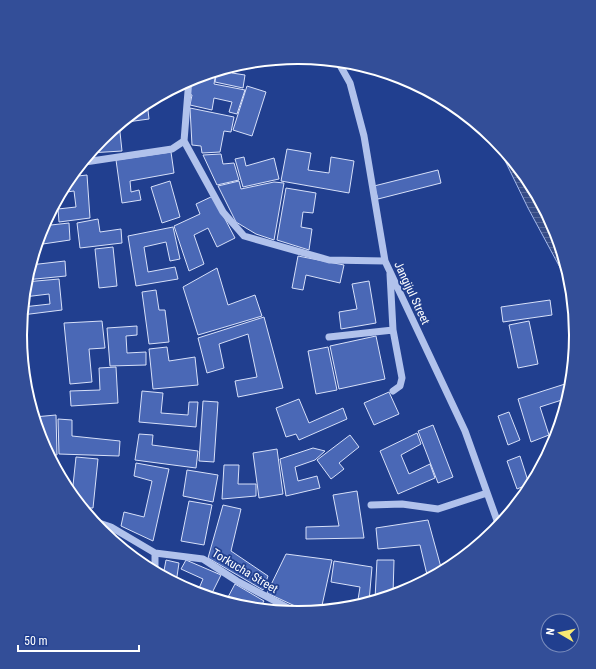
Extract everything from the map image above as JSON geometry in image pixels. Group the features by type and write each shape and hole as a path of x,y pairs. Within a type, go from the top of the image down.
{"street":[{"name":"Jangijul Street","path":"341,67 350,83 364,136 385,261 465,431 496,519"},
{"path":"188,86 184,141 223,212 244,236 329,260 385,261"},
{"path":"90,161 172,148 184,141"},
{"path":"390,271 393,330 402,378 400,386 393,391"},
{"path":"329,337 393,330"},
{"path":"371,505 402,504 438,508 487,493"},
{"name":"Torkucha Street","path":"105,525 155,553 203,559 236,581 283,605"},
{"path":"155,553 155,565"}],"water":[{"path":"504,158 533,199 555,247 561,270 528,208"}],"building":[{"path":"232,72 245,75 243,88 215,82 216,77"},
{"path":"215,77 214,84 245,90 237,114 229,112 232,102 214,98 212,110 190,105 192,95 189,94 191,85"},
{"path":"247,86 266,92 252,136 233,130"},
{"path":"190,108 234,117 231,132 224,131 220,152 202,153 201,146 192,145"},
{"path":"148,109 149,119 131,121"},
{"path":"120,130 122,151 97,153"},
{"path":"287,149 311,153 308,170 329,173 331,157 354,161 349,193 281,181"},
{"path":"171,152 174,173 130,181 131,192 139,190 141,200 122,203 116,160"},
{"path":"221,154 223,164 234,163 239,180 217,185 203,155"},
{"path":"244,157 246,166 274,158 279,179 243,187 235,159"},
{"path":"438,170 441,183 378,199 374,186"},
{"path":"87,175 90,218 59,222 58,209 76,207 74,191 68,192 79,176"},
{"path":"170,181 180,217 162,223 151,187"},
{"path":"239,181 241,189 274,182 284,183 274,240 256,234 236,222 218,186"},
{"path":"286,188 316,193 313,213 303,212 301,227 312,229 309,250 277,240"},
{"path":"213,196 235,238 217,247 208,228 194,235 204,264 189,271 174,226 200,214 196,204"},
{"path":"98,219 100,232 121,229 122,243 80,248 77,223"},
{"path":"69,223 70,240 42,244 51,225"},
{"path":"173,227 180,259 170,261 166,242 144,247 148,272 175,267 178,279 136,286 128,236"},
{"path":"113,247 117,286 99,288 95,249"},
{"path":"298,256 344,265 340,283 306,275 303,290 292,288"},
{"path":"65,261 66,276 33,279 36,264"},
{"path":"217,268 228,305 255,295 262,316 198,335 183,287"},
{"path":"59,279 62,310 28,314 29,306 50,304 49,294 29,296 32,281"},
{"path":"369,281 376,323 341,329 339,312 357,309 352,284"},
{"path":"156,290 159,310 165,310 169,342 149,344 142,292"},
{"path":"550,300 552,315 503,322 501,307"},
{"path":"264,317 283,388 238,397 235,381 257,377 248,334 219,344 224,368 207,373 198,338"},
{"path":"102,321 105,348 89,349 92,382 70,384 64,323"},
{"path":"529,321 538,364 518,368 509,325"},
{"path":"137,326 137,335 126,336 127,353 146,352 146,365 110,366 107,328"},
{"path":"376,336 385,379 339,389 330,346"},
{"path":"167,347 169,361 195,357 198,385 153,389 149,349"},
{"path":"328,347 337,390 316,394 308,351"},
{"path":"116,367 118,403 71,406 70,391 100,390 99,368"},
{"path":"565,384 561,400 540,407 549,435 531,442 518,399"},
{"path":"142,391 163,393 161,413 188,415 189,402 198,402 196,427 139,422"},
{"path":"389,392 399,414 374,425 364,403"},
{"path":"299,399 309,423 343,408 347,419 299,440 296,434 286,437 276,408"},
{"path":"203,401 218,402 214,462 199,461"},
{"path":"509,412 520,440 508,445 498,416"},
{"path":"56,415 57,455 55,454 39,417"},
{"path":"58,419 72,420 72,436 120,441 119,456 59,454"},
{"path":"433,425 453,477 438,483 418,431"},
{"path":"417,433 421,444 401,455 409,474 430,464 435,478 398,494 380,451"},
{"path":"139,434 153,435 152,445 198,451 196,468 135,460"},
{"path":"350,435 359,447 339,463 344,469 331,479 317,460"},
{"path":"313,448 325,451 315,460 295,467 298,481 317,476 320,488 286,496 280,459"},
{"path":"277,449 283,494 259,498 253,453"},
{"path":"520,456 527,479 521,487 517,489 507,461"},
{"path":"76,457 98,459 93,508 90,508 73,485"},
{"path":"136,463 169,469 153,541 121,526 124,512 144,517 152,481 134,476"},
{"path":"224,465 239,465 238,484 256,484 256,496 222,499"},
{"path":"187,470 218,475 213,502 183,496"},
{"path":"357,491 364,538 306,539 306,527 339,526 333,495"},
{"path":"189,501 212,505 204,545 181,541"},
{"path":"223,505 241,509 231,551 268,576 263,590 208,558"},
{"path":"428,520 440,565 427,573 420,545 378,549 376,528"},
{"path":"286,554 332,560 322,604 295,606 267,593"},
{"path":"166,560 179,563 177,577 164,570"},
{"path":"186,560 221,575 213,592 200,587 203,579 181,569"},
{"path":"377,560 394,560 393,588 375,594"},
{"path":"334,561 372,567 370,596 358,598 360,587 331,582"},
{"path":"235,584 264,601 263,603 229,596"}]}
